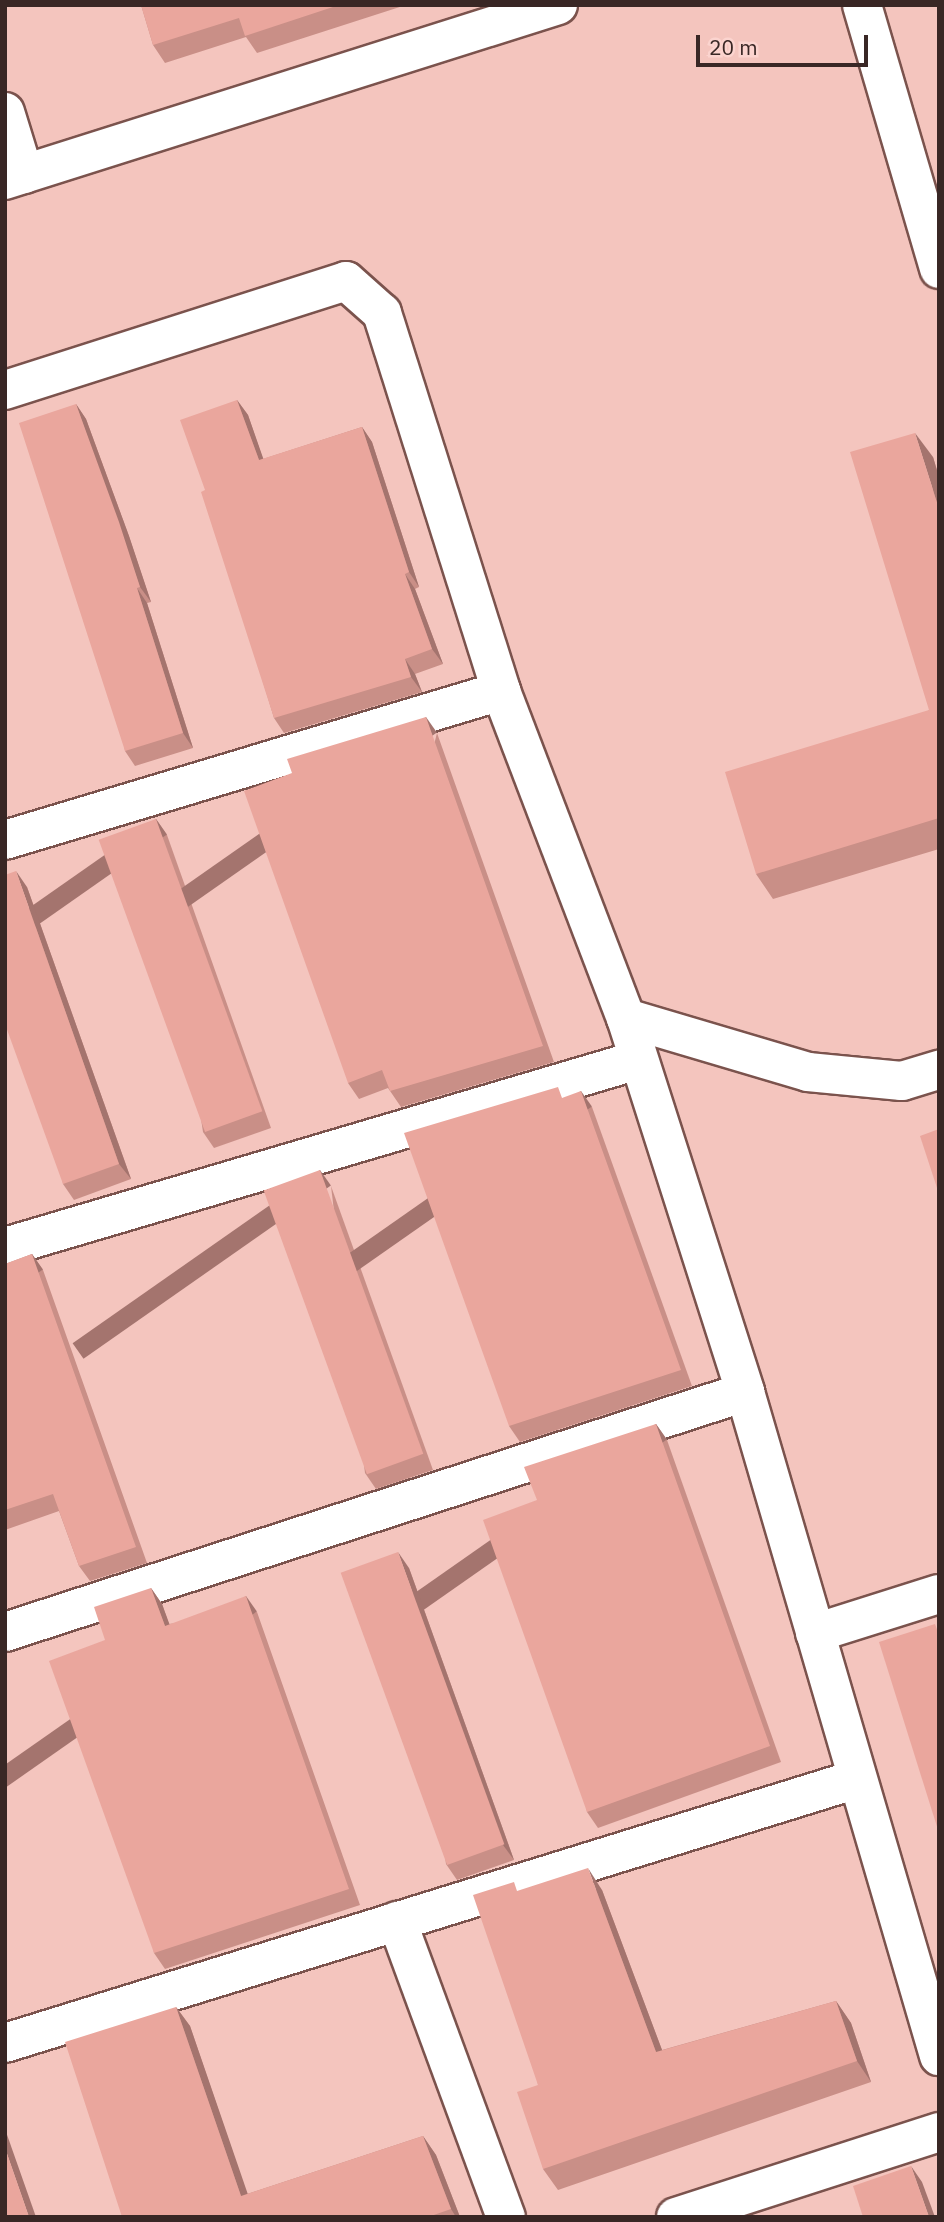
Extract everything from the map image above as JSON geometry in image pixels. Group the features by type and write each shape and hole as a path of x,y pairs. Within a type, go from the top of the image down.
{"street":[{"path":"5,112 15,177 558,5"},
{"path":"862,5 923,153 939,269"},
{"path":"5,390 346,281 382,313 501,691 626,1018 745,1392 939,2056"},
{"path":"5,840 501,691"},
{"path":"626,1018 808,1073 902,1081 939,1070"},
{"path":"5,1247 638,1060"},
{"path":"5,1632 745,1392"},
{"path":"815,1633 939,1594"},
{"path":"5,2043 857,1779"},
{"path":"397,1921 506,2217"},
{"path":"676,2217 939,2132"}],"building":[{"path":"141,5 339,5 245,36 239,18 153,45"},
{"path":"237,400 259,460 362,427 409,572 405,574 432,649 405,659 411,677 274,718 201,492 205,490 180,420"},
{"path":"76,404 119,522 183,733 125,751 19,423"},
{"path":"915,433 939,509 939,818 756,874 725,772 929,710 850,452"},
{"path":"426,717 543,1046 390,1091 382,1070 348,1083 244,791 292,773 287,759"},
{"path":"156,819 262,1111 205,1132 99,840"},
{"path":"16,871 119,1164 63,1184 5,1024 5,875"},
{"path":"558,1087 562,1098 581,1091 681,1370 509,1426 404,1133"},
{"path":"939,1129 939,1194 920,1136"},
{"path":"320,1170 423,1454 367,1474 264,1191"},
{"path":"32,1254 136,1547 79,1566 53,1494 5,1510 5,1264"},
{"path":"656,1424 770,1746 587,1812 483,1520 537,1500 524,1467"},
{"path":"398,1552 504,1844 447,1865 341,1573"},
{"path":"151,1588 165,1626 246,1596 349,1889 154,1953 49,1661 105,1640 94,1607"},
{"path":"935,1624 939,1635 939,1833 879,1642"},
{"path":"588,1868 656,2052 836,2001 857,2061 543,2169 517,2092 538,2085 473,1895 514,1882 517,1891"},
{"path":"176,2007 241,2196 423,2136 451,2209 428,2217 122,2217 65,2042"},
{"path":"5,2148 29,2217 5,2217"},
{"path":"911,2166 929,2217 863,2217 853,2186"}]}
